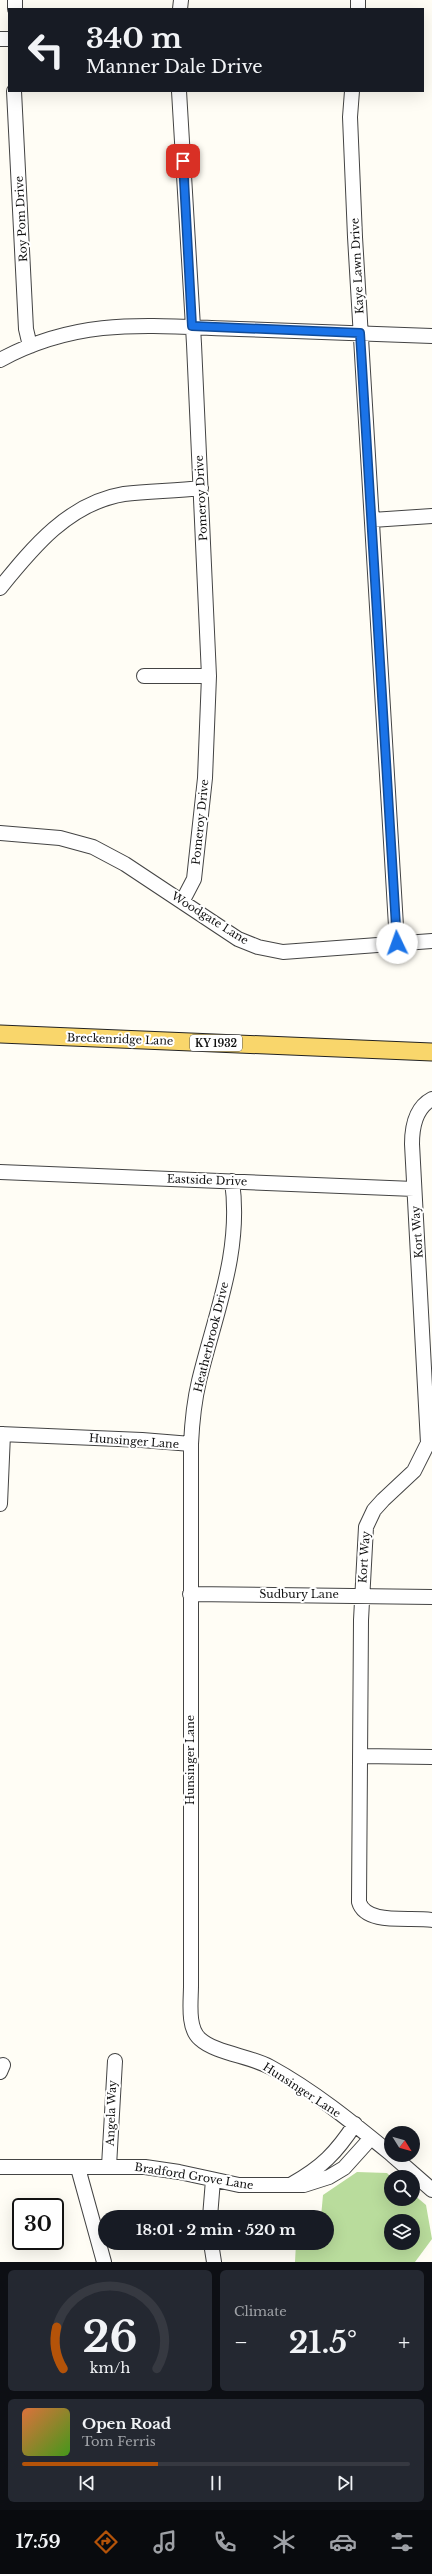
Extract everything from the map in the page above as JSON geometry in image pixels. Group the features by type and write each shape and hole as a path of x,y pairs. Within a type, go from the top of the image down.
{"main road":[{"name":"Breckenridge Lane","path":"0,1034 432,1052"}],"street":[{"name":"Roy Pom Drive","path":"14,92 26,322 30,346"},
{"name":"Pomeroy Drive","path":"179,92 201,488 209,676 205,778 194,879 182,902"},
{"name":"Kaye Lawn Drive","path":"352,92 350,117 360,333 397,943"},
{"path":"0,360 30,346 68,333 110,326 192,326 432,336"},
{"path":"0,588 45,536 67,518 91,505 123,495 201,488"},
{"path":"372,520 432,516"},
{"path":"144,676 209,676"},
{"name":"Woodgate Lane","path":"0,833 60,838 93,847 125,864 238,939 270,950 308,951 432,941"},
{"name":"Kort Way","path":"432,1099 420,1109 412,1129 414,1189 429,1436 426,1451 414,1471 383,1500 369,1519 364,1542 362,1595 360,1905 369,1915 374,1917 432,1920"},
{"name":"Eastside Drive","path":"0,1172 414,1189"},
{"name":"Heatherbrook Drive","path":"191,1444 199,1381 220,1309 227,1274 235,1205 232,1181"},
{"path":"0,1504 1,1434"},
{"name":"Hunsinger Lane","path":"1,1434 142,1440 191,1444 191,1978 193,2027 200,2040 269,2067 355,2124 384,2149"},
{"name":"Sudbury Lane","path":"190,1594 432,1597"},
{"path":"361,1756 432,1757"},
{"name":"Angela Way","path":"109,2166 114,2061"},
{"name":"Bradford Grove Lane","path":"292,2184 318,2169 332,2157 355,2124"},
{"name":"Bradford Grove Lane","path":"0,2167 78,2168 109,2166 179,2172 213,2180 251,2186 313,2184 329,2177 358,2155 371,2138"},
{"name":"Hunsinger Lane","path":"399,2162 432,2190"},
{"path":"78,2168 104,2262"},
{"path":"211,2210 213,2180"},
{"path":"211,2250 214,2262"}],"green space":[{"path":"357,2172 384,2173 384,2206 420,2206 420,2200 426,2205 432,2239 415,2262 295,2262 296,2250 334,2250 334,2210 322,2210 323,2195"}],"route":[{"path":"183,161 191,305 190,315 192,326 207,328 360,333 397,943"}]}
